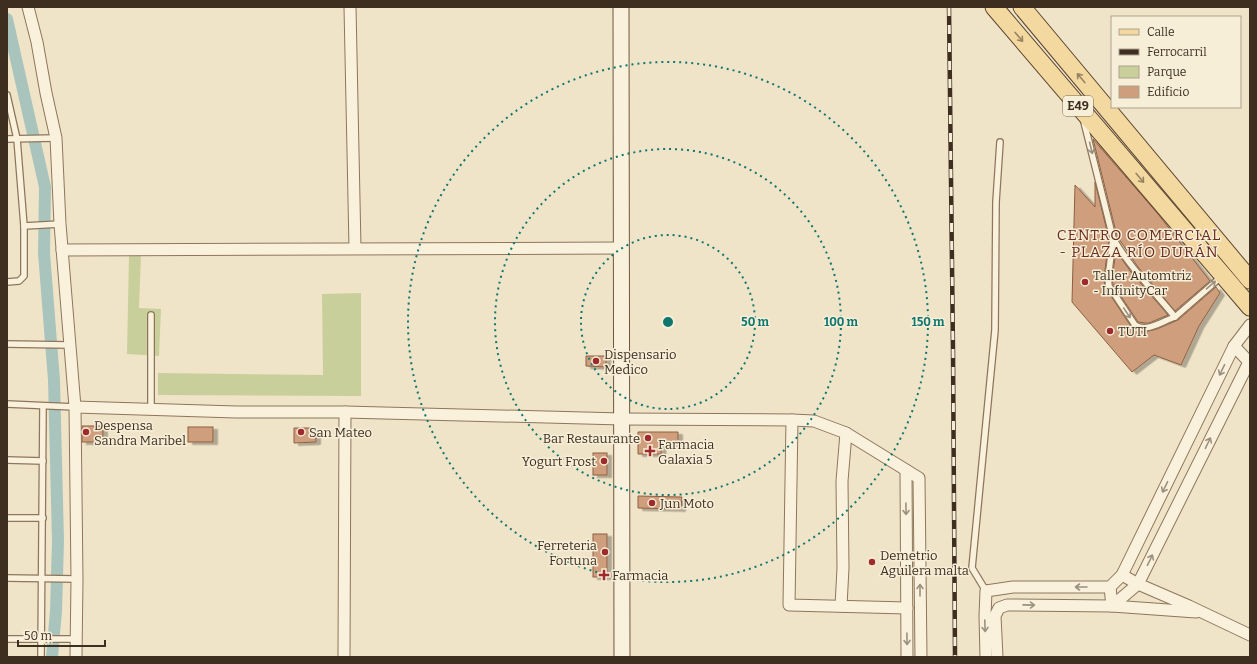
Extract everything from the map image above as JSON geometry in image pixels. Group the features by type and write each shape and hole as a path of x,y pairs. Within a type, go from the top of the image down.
{"main road":[{"name":"E49","path":"994,7 1250,308"},
{"name":"E49","path":"1022,7 1250,280"}],"street":[{"path":"28,7 37,42 56,138 60,224 75,406 77,579 76,657"},
{"path":"350,7 356,248"},
{"path":"621,7 622,657"},
{"path":"62,250 621,248"},
{"path":"986,657 984,616 986,591 1012,587 1110,586 1122,575 1234,346 1250,325"},
{"path":"1112,606 1138,584 1250,362 1234,346"},
{"path":"75,406 236,412 345,412 622,419 814,421 846,433 920,478 921,657"},
{"path":"344,657 345,412"},
{"path":"792,420 789,605 907,608"},
{"path":"841,606 843,568 842,482 846,433"},
{"path":"906,470 907,657"},
{"path":"1122,575 1138,584 1250,635"},
{"path":"1110,586 1112,606"},
{"path":"996,657 995,616 999,608 1007,605 1112,606 1201,612"}],"lane":[{"path":"7,95 17,139 24,226 24,276 19,281 7,282"},
{"path":"1081,110 1113,238 1122,255 1175,317"},
{"path":"7,139 56,138"},
{"path":"986,591 972,568 994,330 996,202 1000,142"},
{"path":"24,226 60,224"},
{"path":"1113,238 1108,278 1109,286 1135,325 1140,328 1146,328 1175,317 1222,276"},
{"path":"151,315 151,409"},
{"path":"7,344 70,345"},
{"path":"7,404 75,406"},
{"path":"41,657 40,639 44,406"},
{"path":"7,460 44,461"},
{"path":"7,518 43,518"},
{"path":"7,578 77,579"},
{"path":"7,639 76,639"}],"green space":[{"path":"129,255 141,255 139,308 161,309 159,356 127,354"},
{"path":"361,293 361,396 158,395 158,373 323,375 322,294"}],"building":[{"path":"1093,139 1158,214 1210,281 1175,311 1138,267 1117,236"},
{"path":"1095,182 1109,239 1104,278 1105,287 1132,328 1144,332 1157,329 1178,320 1216,287 1220,293 1199,326 1181,365 1154,355 1132,372 1072,302 1075,185 1095,207"},
{"path":"1116,251 1131,272 1168,315 1149,323 1138,322 1113,284 1112,279"},
{"name":"Dispensario Medico","path":"586,356 606,356 606,367 586,366"},
{"path":"82,426 103,426 103,442 82,442"},
{"path":"188,427 213,427 213,442 188,442"},
{"path":"294,428 316,428 316,442 294,443"},
{"path":"638,432 678,432 678,444 662,444 661,454 638,454"},
{"path":"593,453 607,453 607,475 593,475"},
{"path":"638,496 682,497 681,509 638,508"},
{"path":"593,534 607,534 607,577 593,577"}],"waterway":[{"path":"7,19 45,187 44,253 54,380 58,541 56,611 52,657"}],"railway":[{"path":"949,7 955,657"}],"place":[{"name":"Taller Automtriz - InfinityCar","path":"1085,282"},
{"name":"TUTI","path":"1110,331"},
{"name":"Dispensario Medico","path":"596,361"},
{"name":"Despensa Sandra Maribel","path":"86,432"},
{"name":"San Mateo","path":"301,432"},
{"name":"Bar Restaurante","path":"648,438"},
{"name":"Farmacia Galaxia 5","path":"650,451"},
{"name":"Yogurt Frost","path":"604,461"},
{"name":"Jun Moto","path":"652,503"},
{"name":"Ferreteria Fortuna","path":"605,552"},
{"name":"Demetrio Aguilera malta","path":"872,562"},
{"name":"Farmacia","path":"604,575"}],"district":[{"name":"CENTRO COMERCIAL - PLAZA RÍO DURÁN","path":"1139,244"}]}
